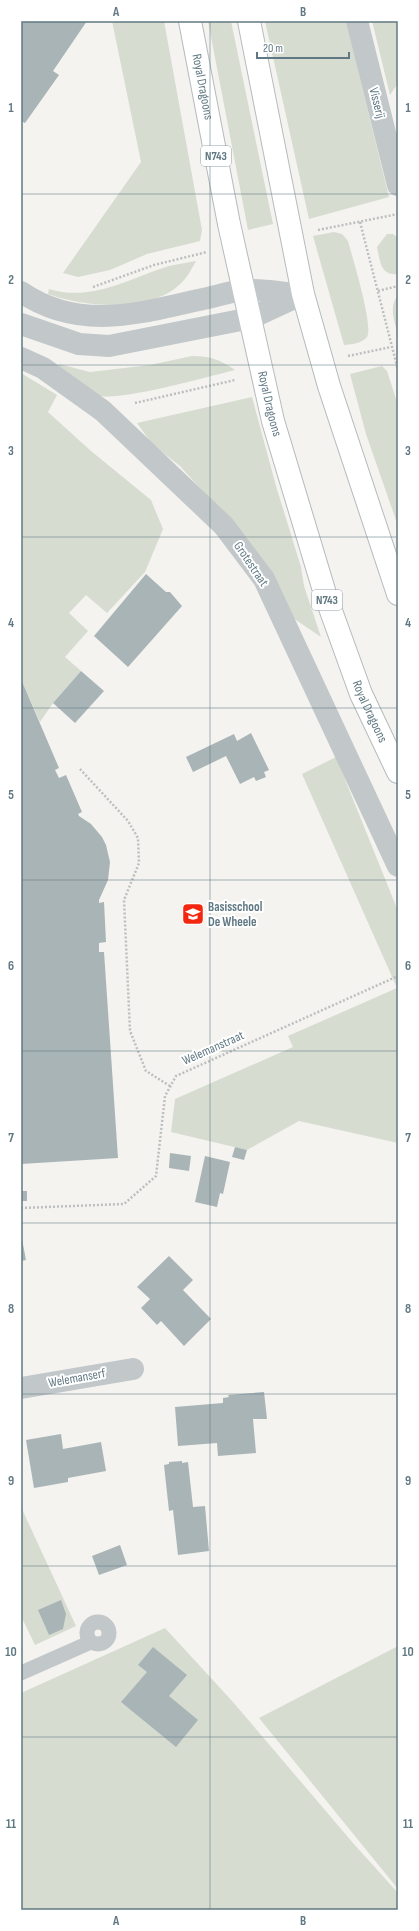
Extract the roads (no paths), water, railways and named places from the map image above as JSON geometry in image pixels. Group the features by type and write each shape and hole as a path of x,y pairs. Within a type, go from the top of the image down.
{"main road":[{"name":"Royal Dragoons","path":"190,21 229,224 245,290 273,421 326,597 361,694 398,772"},
{"path":"249,21 303,294 329,386 398,594"}],"street":[{"name":"Visserij","path":"357,21 398,185"},
{"path":"21,292 58,310 78,315 105,317 128,315 245,290 303,294"},
{"path":"21,324 79,344 109,346 251,318 303,294"},
{"name":"Grotestraat","path":"21,358 43,368 103,411 224,526 264,578 398,866"},
{"name":"Welemanserf","path":"21,1388 133,1369"}],"lane":[{"path":"21,1674 91,1642"}],"place":[{"name":"Basisschool De Wheele","path":"193,914"}]}
